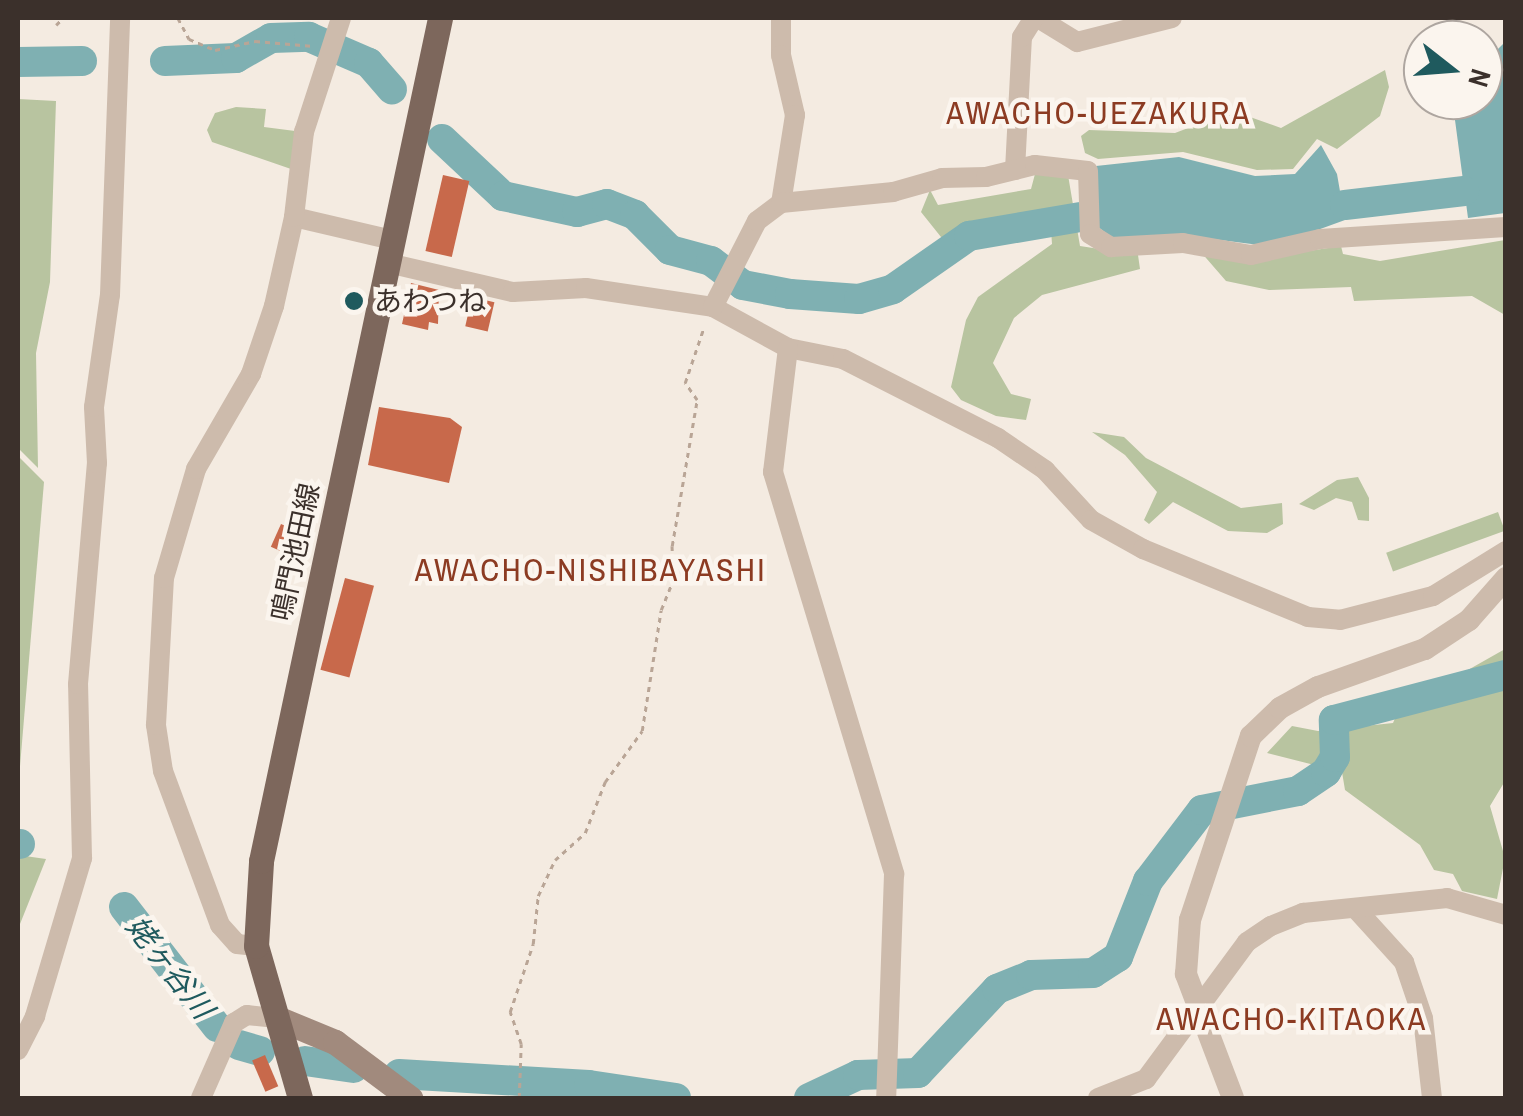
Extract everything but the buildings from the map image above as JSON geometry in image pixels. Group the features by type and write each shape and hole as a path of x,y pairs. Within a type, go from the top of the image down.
{"main road":[{"name":"鳴門池田線","path":"300,1098 256,946 267,824 440,18"},
{"path":"277,1018 334,1042 410,1098"}],"street":[{"path":"18,1050 35,1016 82,858 78,684 97,462 94,407 110,295 120,18"},
{"path":"256,946 237,944 220,924 178,826 156,724 164,578 176,522 196,469 251,374 294,217 304,132 341,18"},
{"path":"781,18 780,55 795,115 781,203"},
{"path":"1014,170 1022,37 1036,18 1077,42 1172,18"},
{"path":"714,307 758,221 781,203 846,200 1014,170 1088,171 1090,234 1111,247 1184,244 1251,254 1320,239 1506,227"},
{"path":"294,217 513,292 586,288 714,307 788,348 843,359 998,438 1044,470 1090,520 1143,550 1308,616 1340,620 1433,596 1506,551"},
{"path":"788,348 773,472 894,874 886,1082"},
{"path":"1233,1098 1186,974 1190,920 1230,783 1251,736 1280,708 1318,687 1426,649 1470,620 1506,578"},
{"path":"1098,1098 1146,1080 1198,1014 1246,942 1303,913 1447,898 1506,915"},
{"path":"1355,908 1404,962 1423,1018 1432,1098"},
{"path":"201,1098 234,1022 247,1015 277,1018"}],"path":[{"path":"56,25 64,18"},
{"path":"178,18 190,38 215,50 255,41 330,53"},
{"path":"519,1098 521,1044 510,1012 534,944 538,896 555,860 585,833 605,782 642,731 661,610 673,581 674,530 696,400 685,383 714,307"}],"green space":[{"path":"1385,70 1389,87 1380,116 1337,149 1317,139 1293,169 1257,170 1183,152 1098,159 1085,153 1081,136 1089,130 1175,133 1233,111 1281,128"},
{"path":"18,99 56,101 50,282 36,353 38,468 18,448"},
{"path":"236,107 266,109 264,127 295,131 291,169 212,142 207,130 215,113"},
{"path":"1035,174 1068,175 1080,246 1138,255 1140,269 1042,295 1014,318 993,363 1011,394 1031,399 1026,420 996,416 961,400 951,387 966,320 978,297 1052,244 1050,215 971,228 945,242 921,212 930,190 938,205 1031,189"},
{"path":"1505,240 1505,315 1472,296 1354,301 1351,287 1269,290 1226,281 1200,251 1237,262 1341,246 1343,254 1380,261"},
{"path":"1092,432 1124,437 1146,458 1241,508 1282,503 1283,524 1267,533 1228,531 1173,502 1149,524 1144,520 1157,492 1125,455"},
{"path":"18,456 44,482 18,790"},
{"path":"1358,477 1369,498 1369,521 1358,520 1352,502 1336,498 1314,510 1299,504 1337,480"},
{"path":"1498,512 1505,531 1393,571 1386,553"},
{"path":"1505,649 1505,781 1490,806 1505,858 1497,899 1462,891 1453,874 1434,870 1420,845 1345,790 1342,772 1267,753 1292,726 1318,731 1393,723 1399,709"},
{"path":"18,855 46,859 18,929"}],"water":[{"path":"1503,44 1505,213 1468,218 1455,120 1503,120"},
{"path":"1321,145 1337,174 1345,220 1290,240 1267,246 1189,236 1112,238 1097,226 1096,166 1179,157 1255,176 1295,174"}],"waterway":[{"path":"165,61 236,58 271,38 309,37 369,63 392,89"},
{"path":"18,62 82,61"},
{"path":"442,139 503,196 577,212 607,204 635,215 670,250 711,261 743,285 790,294 859,299 893,289 969,236 1080,217"},
{"path":"1345,205 1464,191"},
{"name":"姥ヶ谷川","path":"809,1098 858,1075 918,1073 997,989 1031,975 1093,973 1118,957 1148,881 1202,810 1298,791 1326,772 1335,757 1334,720 1506,675"},
{"name":"姥ヶ谷川","path":"124,907 217,1027"},
{"name":"姥ヶ谷川","path":"239,1045 260,1051"},
{"name":"姥ヶ谷川","path":"305,1061 354,1068"},
{"name":"姥ヶ谷川","path":"310,1062 312,1068"},
{"name":"姥ヶ谷川","path":"399,1074 589,1085 676,1098"}],"place":[{"name":"あわつね","path":"354,301"}],"district":[{"name":"AWACHO-UEZAKURA","path":"1099,113"},
{"name":"AWACHO-NISHIBAYASHI","path":"591,570"},
{"name":"AWACHO-KITAOKA","path":"1292,1019"}]}
